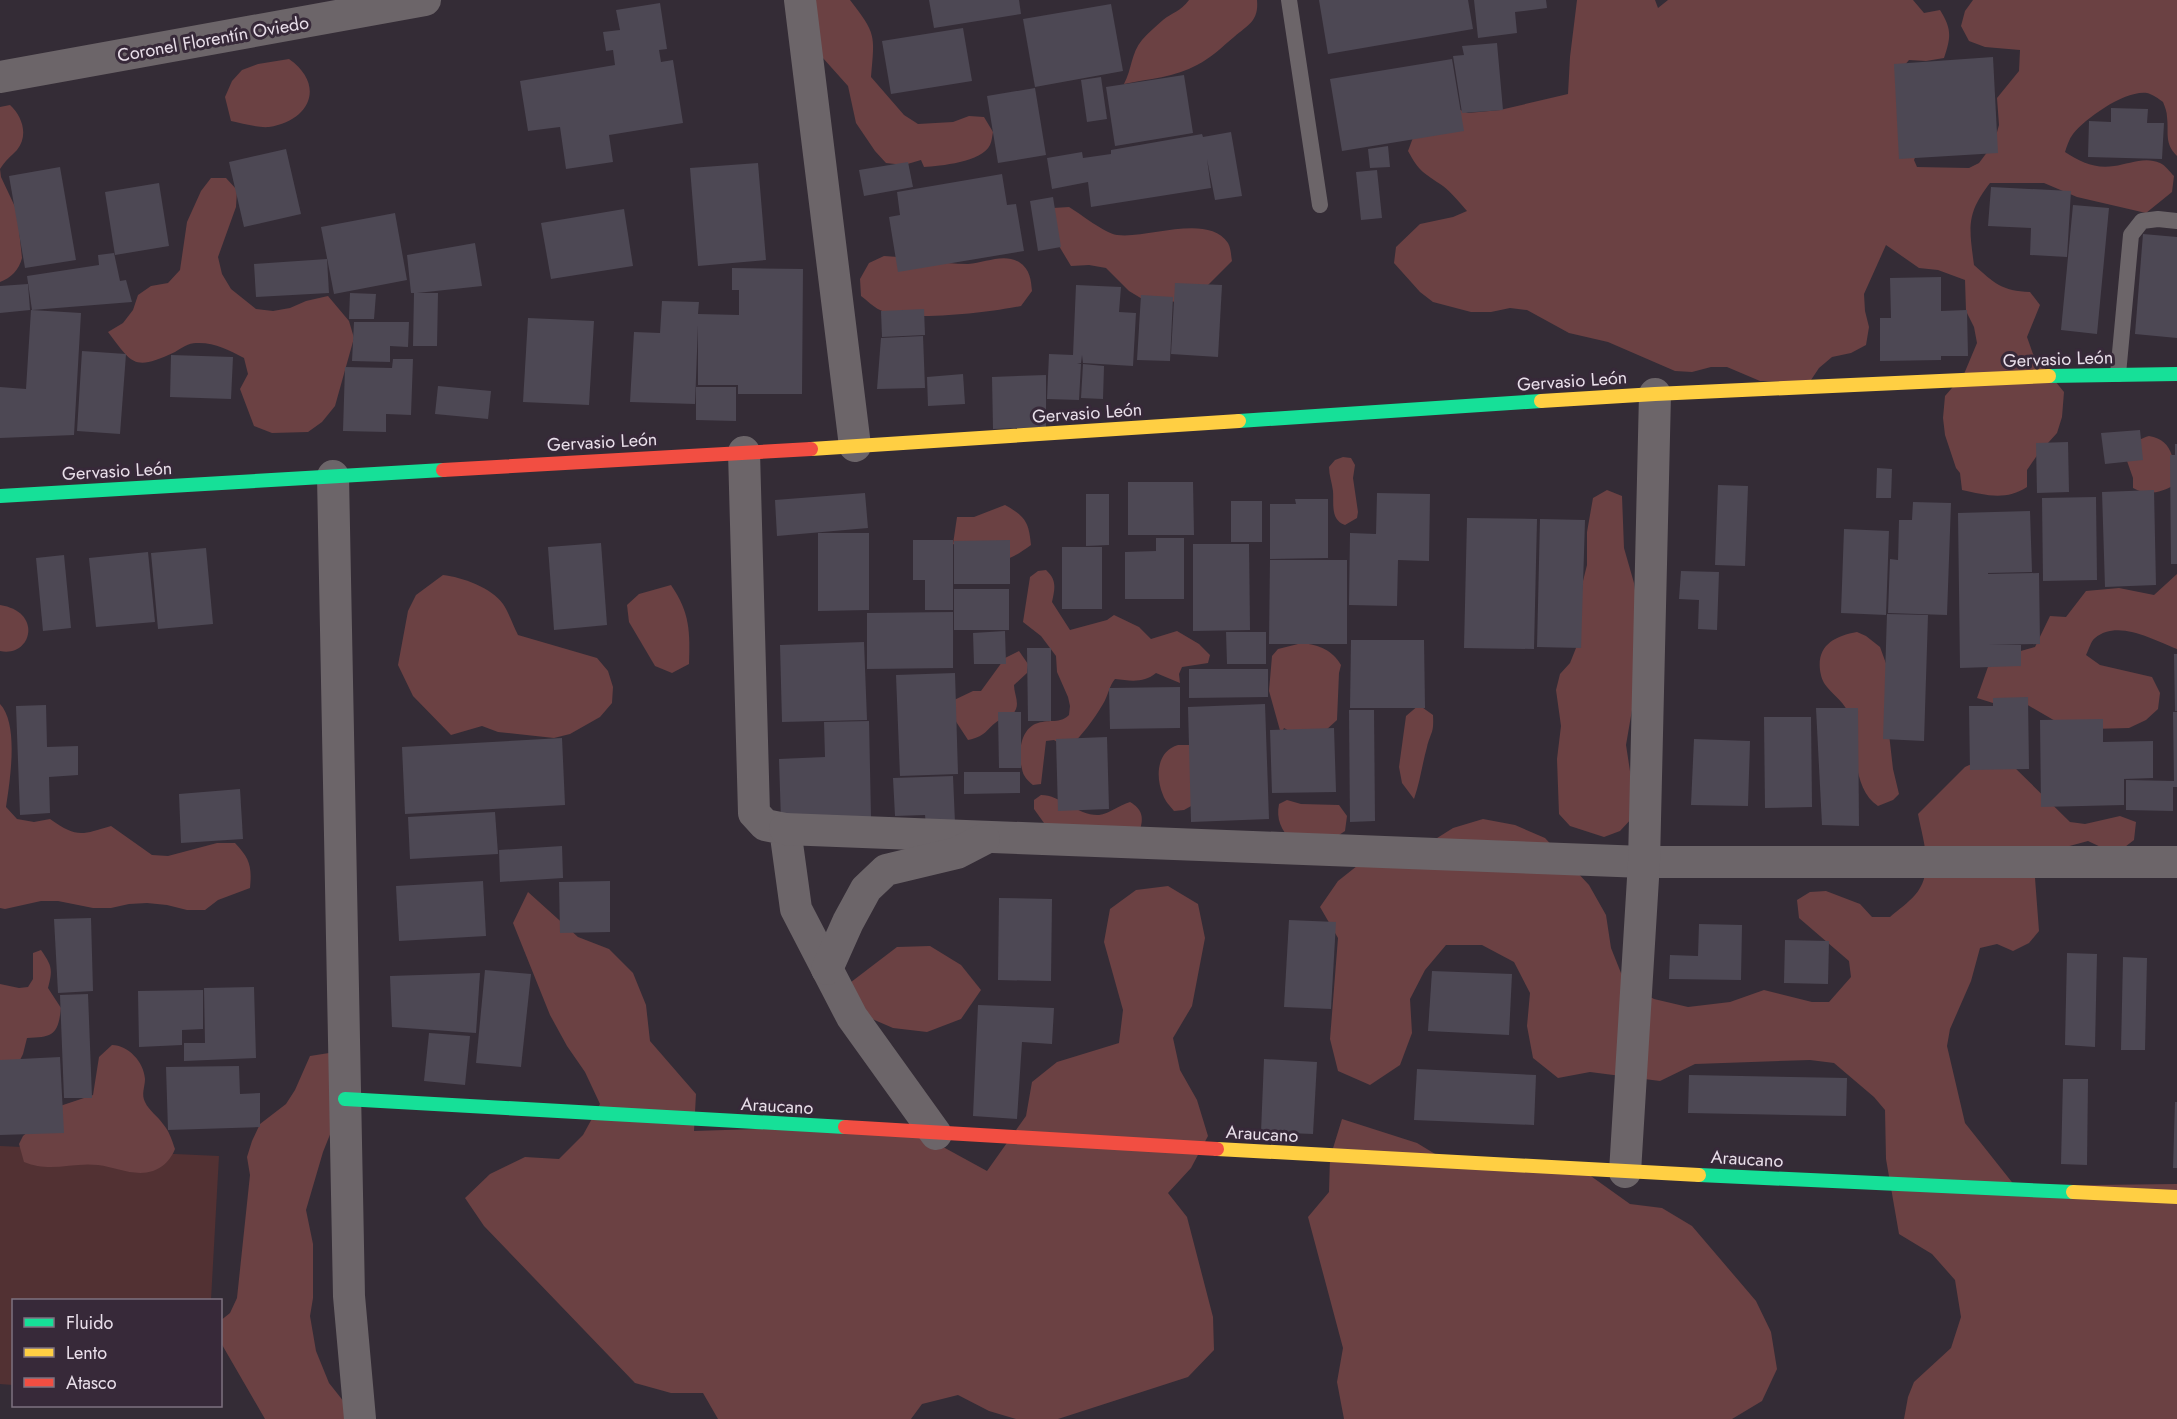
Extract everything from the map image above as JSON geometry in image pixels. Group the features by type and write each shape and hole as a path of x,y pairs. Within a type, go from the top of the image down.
{"main road":[{"name":"Gervasio León","path":"0,496 855,446 1655,394 2118,374 2177,374"},
{"name":"Araucano","path":"345,1099 1625,1172 2177,1197"}],"street":[{"name":"Coronel Florentín Oviedo","path":"0,77 425,0"},
{"path":"800,0 855,446"},
{"path":"1625,1172 1644,862 1655,394"},
{"path":"744,452 754,813 765,825 785,829 1644,862 2177,862"},
{"path":"333,476 350,1296 360,1419"},
{"path":"785,829 796,909 852,1017 936,1134"},
{"path":"827,969 866,889 886,870 957,853 990,836"}],"lane":[{"path":"1289,0 1320,205"},
{"path":"2118,374 2131,235 2142,221 2158,219 2177,221"}],"shaded area":[{"path":"808,0 850,0 865,20 872,35 871,77 904,115 918,124 953,122 969,116 984,117 993,132 991,143 986,151 970,159 940,166 924,167 921,160 904,165 886,163 856,123 848,86 814,48"},
{"path":"1189,0 1257,0 1257,7 1254,18 1248,26 1202,62 1171,75 1124,84 1142,40"},
{"path":"1577,0 1655,0 1658,8 1668,0 1913,0 1924,13 1940,10 1949,33 1944,58 1926,61 1909,60 1898,73 1921,144 1914,160 1917,167 1969,168 1979,163 1994,143 1999,125 1997,98 2019,71 2020,50 1985,47 1969,41 1961,26 1965,11 1973,0 2177,0 2177,156 2170,147 2167,113 2163,102 2147,93 2138,93 2117,100 2096,113 2073,134 2065,152 2094,166 2114,166 2143,160 2160,163 2174,176 2172,192 2146,213 2077,197 2044,183 1990,183 1973,213 1971,241 1974,265 1987,277 2005,288 2030,292 2040,305 2027,337 2033,354 2064,392 2062,417 2057,433 2027,470 2027,487 2003,495 1987,495 1962,490 1960,473 1956,468 1945,435 1943,418 1945,396 1964,374 1977,343 1974,327 1966,311 1965,280 1938,270 1919,268 1886,245 1864,294 1869,327 1866,345 1851,353 1832,357 1819,368 1809,383 1760,381 1727,367 1711,367 1692,372 1675,371 1608,342 1569,333 1527,310 1510,308 1491,312 1471,312 1433,302 1420,292 1394,263 1396,247 1420,224 1453,217 1467,211 1456,198 1422,172 1416,164 1408,151 1414,135 1453,107 1468,113 1500,110 1568,94"},
{"path":"289,59 300,69 310,90 303,110 295,118 269,127 231,121 225,97 232,81 242,70 258,64"},
{"path":"10,105 21,120 23,138 17,150 0,169 0,107"},
{"path":"0,169 1,177 17,211 22,258 14,273 0,282"},
{"path":"211,178 226,178 237,190 236,207 218,257 222,274 231,289 256,309 273,311 328,296 349,321 354,338 335,406 322,422 308,432 272,433 254,426 240,389 248,374 244,358 233,352 209,344 193,343 151,362 142,363 129,358 108,332 123,323 133,310 138,295 151,286 168,283 180,270 187,222 201,191"},
{"path":"1069,207 1099,227 1117,235 1192,228 1219,234 1228,243 1232,261 1196,297 1179,302 1144,300 1129,291 1106,268 1089,265 1071,266 1056,241 1053,208"},
{"path":"884,256 968,264 1000,258 1013,259 1028,271 1032,291 1021,306 949,315 892,314 877,309 861,296 860,279 869,263"},
{"path":"2149,436 2158,438 2169,448 2173,462 2174,485 2159,492 2148,493 2133,488 2133,478 2127,461 2137,442"},
{"path":"1343,457 1351,458 1355,465 1353,478 1358,512 1357,518 1345,525 1340,523 1335,515 1329,473 1329,467 1335,460"},
{"path":"1607,490 1622,496 1624,548 1634,583 1639,621 1632,710 1626,745 1634,797 1633,817 1620,831 1604,837 1570,826 1559,814 1557,759 1561,726 1556,690 1560,674 1570,663 1576,648 1583,581 1587,565 1587,532 1593,498"},
{"path":"1005,505 1025,521 1031,545 1009,558 992,561 953,544 957,517 974,517"},
{"path":"1046,570 1054,584 1052,602 1070,630 1107,620 1114,615 1139,627 1151,639 1177,631 1199,644 1210,655 1208,663 1182,667 1179,674 1180,683 1156,673 1142,680 1115,679 1095,716 1068,749 1054,740 1046,741 1041,784 1033,785 1025,776 1021,763 1024,736 1027,730 1038,723 1066,718 1069,715 1070,706 1057,672 1056,656 1041,636 1023,622 1030,577 1038,571"},
{"path":"2177,574 2177,649 2136,633 2114,630 2095,638 2086,655 2100,665 2152,677 2160,693 2158,709 2146,720 2129,728 2092,729 2057,722 2026,704 1993,703 1977,698 1989,664 2003,656 2035,647 2050,616 2066,617 2086,591 2119,588 2154,595"},
{"path":"443,575 459,578 492,593 503,604 518,635 597,658 608,671 613,687 612,703 600,717 570,734 554,738 498,732 482,726 451,735 413,696 398,665 408,611 416,595"},
{"path":"671,585 682,605 688,623 689,642 689,664 672,673 655,666 629,622 627,605 639,594"},
{"path":"0,605 14,609 23,616 28,624 25,641 19,648 11,651 0,651"},
{"path":"1857,632 1880,647 1892,680 1888,725 1893,769 1899,794 1893,800 1878,806 1863,789 1859,777 1847,711 1843,703 1825,685 1820,670 1821,654 1829,643"},
{"path":"1302,643 1325,649 1341,665 1337,720 1325,731 1291,732 1284,728 1281,734 1269,691 1272,656 1278,649"},
{"path":"1019,651 1028,664 1027,673 1014,685 1017,703 1015,712 996,722 984,734 968,740 953,717 952,701 973,691 981,691 1005,658"},
{"path":"0,704 10,725 12,753 6,807 17,819 34,822 50,819 79,833 111,826 152,855 168,856 217,843 235,843 249,863 250,888 218,900 205,910 187,910 147,903 93,908 58,901 41,901 5,909 0,908"},
{"path":"1419,705 1433,715 1433,726 1414,799 1402,783 1399,767 1406,716"},
{"path":"1178,745 1194,745 1193,805 1184,810 1174,811 1160,788 1159,772 1162,758 1171,748"},
{"path":"1982,759 2012,765 2070,822 2085,824 2120,816 2136,822 2134,840 2121,850 2105,849 2088,841 2051,851 2035,878 2039,931 2029,943 2013,951 1997,944 1980,948 1971,981 1950,1029 1947,1046 1965,1123 2015,1186 2177,1184 2177,1419 1904,1419 1908,1397 1914,1382 1951,1348 1961,1317 1955,1280 1932,1254 1899,1234 1886,1159 1885,1110 1874,1097 1834,1063 1810,1060 1695,1064 1660,1081 1590,1072 1558,1078 1533,1058 1527,1026 1530,993 1514,962 1482,945 1446,945 1425,970 1410,999 1412,1033 1400,1065 1370,1085 1338,1071 1330,1039 1338,938 1320,907 1338,881 1362,862 1426,845 1453,828 1483,819 1515,825 1545,838 1589,885 1606,915 1611,948 1625,983 1654,999 1688,1007 1730,1002 1764,990 1812,1002 1829,1002 1851,977 1849,961 1799,918 1797,900 1810,892 1826,891 1860,904 1872,917 1890,917 1915,895 1925,876 1925,845 1918,814 1965,767"},
{"path":"1041,795 1056,798 1084,812 1099,815 1130,802 1141,814 1140,830 1049,830 1034,809 1034,800"},
{"path":"1287,800 1301,804 1339,805 1347,816 1345,831 1327,843 1292,841 1282,828 1278,815 1279,804"},
{"path":"1168,886 1198,904 1205,938 1192,1006 1173,1038 1180,1070 1197,1100 1208,1136 1191,1168 1168,1193 1187,1217 1213,1317 1214,1350 1188,1377 1058,1419 1016,1419 989,1411 958,1395 922,1404 911,1419 718,1419 703,1393 671,1393 635,1383 484,1226 465,1198 490,1174 525,1157 559,1159 583,1135 600,1104 585,1072 550,1015 513,923 528,892 578,937 609,949 633,973 646,1005 650,1041 696,1094 694,1131 901,1124 987,1171 1026,1116 1032,1082 1057,1062 1119,1043 1123,1010 1104,942 1110,909 1136,890"},
{"path":"930,946 961,965 981,990 961,1019 927,1032 893,1028 863,1015 838,992 897,947"},
{"path":"41,950 51,968 48,988 61,1008 58,1024 53,1033 43,1037 27,1038 19,1062 0,1065 0,984 19,988 28,987 33,979 33,953"},
{"path":"112,1045 129,1051 142,1067 145,1079 143,1093 145,1102 167,1130 175,1149 169,1159 164,1165 146,1173 88,1164 43,1167 24,1162 19,1144 23,1136 57,1107 93,1095 99,1057"},
{"path":"329,1053 337,1117 323,1152 306,1210 313,1244 313,1298 310,1316 316,1351 329,1383 355,1419 265,1419 222,1345 222,1319 230,1313 237,1298 250,1175 247,1157 252,1141 260,1124 286,1104 310,1056"},
{"path":"1342,1119 1417,1143 1445,1160 1574,1164 1630,1204 1662,1208 1692,1226 1756,1301 1771,1332 1777,1369 1762,1401 1732,1419 1344,1419 1337,1382 1343,1348 1308,1217 1329,1192 1330,1158"},
{"path":"0,1146 219,1156 211,1299 12,1299 12,1385 0,1384"}],"building":[{"path":"929,0 1019,0 1021,14 934,28"},
{"path":"1319,0 1468,0 1473,29 1328,54"},
{"path":"1474,0 1546,0 1547,8 1515,12 1517,33 1478,38"},
{"path":"660,3 667,49 659,50 661,62 673,60 683,123 609,135 613,162 566,169 560,127 528,131 520,81 615,65 613,50 606,51 603,32 620,30 616,10"},
{"path":"1111,4 1123,71 1035,87 1023,19"},
{"path":"963,28 972,81 891,94 882,41"},
{"path":"1497,43 1503,110 1462,113 1453,56 1464,55 1462,46"},
{"path":"1993,57 1998,153 1899,159 1894,64"},
{"path":"1452,59 1464,131 1342,151 1330,79"},
{"path":"1184,75 1193,133 1115,146 1106,87"},
{"path":"1101,77 1107,119 1087,122 1081,80"},
{"path":"1035,88 1046,155 998,163 987,96"},
{"path":"2111,108 2148,109 2147,123 2164,123 2162,159 2088,157 2089,121 2111,122"},
{"path":"1231,132 1242,196 1215,200 1207,159 1211,188 1091,207 1088,182 1052,189 1047,158 1082,152 1083,158 1111,154 1111,150 1202,134 1203,137"},
{"path":"1388,146 1390,167 1370,168 1368,149"},
{"path":"286,149 301,214 244,227 229,162"},
{"path":"908,162 913,187 864,196 859,170"},
{"path":"758,163 766,260 698,266 690,168"},
{"path":"60,167 76,260 25,268 9,176"},
{"path":"1377,170 1382,218 1361,220 1356,172"},
{"path":"1002,174 1007,205 1016,204 1024,251 898,272 889,217 900,215 897,192"},
{"path":"159,183 169,246 115,255 105,192"},
{"path":"1991,187 2071,191 2067,257 2030,255 2031,228 1988,226"},
{"path":"1053,197 1061,247 1038,251 1030,201"},
{"path":"2073,205 2109,208 2097,334 2061,330"},
{"path":"624,209 633,266 551,279 541,223"},
{"path":"395,213 407,280 334,294 321,227"},
{"path":"2143,234 2177,237 2177,338 2135,334"},
{"path":"475,243 482,286 417,293 438,293 437,346 413,346 414,293 411,293 407,255"},
{"path":"114,253 120,281 126,280 132,302 32,310 27,276 99,265 98,255"},
{"path":"327,259 329,293 256,297 254,264"},
{"path":"732,268 803,269 802,394 738,394 738,385 698,385 698,325 695,404 630,402 634,332 660,333 662,301 699,302 698,314 739,315 739,290 732,290"},
{"path":"1941,277 1941,311 1967,310 1968,356 1941,356 1941,360 1880,361 1880,318 1891,318 1890,278"},
{"path":"1175,283 1222,285 1218,357 1171,354"},
{"path":"28,284 30,310 0,313 0,286"},
{"path":"1076,285 1121,287 1119,312 1136,313 1133,366 1083,363 1082,355 1081,363 1077,363 1081,364 1079,400 1047,399 1049,354 1073,355"},
{"path":"350,293 376,294 374,319 349,319"},
{"path":"1141,295 1173,297 1170,361 1137,360"},
{"path":"924,309 925,335 882,337 881,311"},
{"path":"31,310 81,313 74,435 0,438 0,387 26,389"},
{"path":"528,318 594,321 589,405 523,402"},
{"path":"354,322 409,322 408,347 390,346 390,362 352,361"},
{"path":"923,336 925,388 877,389 881,338"},
{"path":"82,351 126,354 120,434 77,431"},
{"path":"171,355 233,357 231,399 170,397"},
{"path":"393,359 413,359 411,415 386,414 386,432 343,431 345,367 392,368"},
{"path":"1083,364 1104,366 1103,399 1081,398"},
{"path":"963,374 965,404 928,406 927,377"},
{"path":"1046,375 1046,427 993,429 992,377"},
{"path":"438,386 491,391 488,419 435,414"},
{"path":"696,387 736,387 736,421 696,420"},
{"path":"2140,430 2143,460 2105,464 2101,433"},
{"path":"2068,442 2069,492 2037,493 2036,443"},
{"path":"2175,444 2177,444 2177,564 2171,564 2170,455 2175,455"},
{"path":"1877,468 1892,469 1891,498 1876,498"},
{"path":"1128,482 1193,482 1194,535 1128,535"},
{"path":"1718,485 1748,486 1745,566 1715,565"},
{"path":"2154,490 2156,585 2105,587 2102,492"},
{"path":"865,493 868,528 777,536 775,500"},
{"path":"1377,493 1430,494 1429,561 1398,560 1397,606 1349,605 1350,533 1376,534"},
{"path":"1086,494 1109,494 1109,545 1086,546"},
{"path":"2096,497 2097,580 2043,581 2042,498"},
{"path":"1295,499 1328,499 1328,558 1270,559 1270,504 1296,504"},
{"path":"1231,501 1262,501 1262,542 1231,542"},
{"path":"1913,502 1951,503 1947,615 1888,613 1890,559 1898,560 1899,520 1912,520"},
{"path":"2030,511 2032,572 1988,574 2039,573 2040,644 1989,645 2021,645 2021,666 1960,668 1958,513"},
{"path":"1467,518 1537,519 1534,649 1464,648"},
{"path":"1540,519 1585,520 1581,648 1537,647"},
{"path":"1844,529 1889,531 1886,615 1841,613"},
{"path":"818,533 869,533 869,610 818,611"},
{"path":"1156,538 1184,538 1184,599 1125,599 1125,552 1156,551"},
{"path":"913,540 953,540 953,610 925,610 925,580 913,580"},
{"path":"1010,540 1010,584 954,584 954,541"},
{"path":"601,543 607,625 554,630 548,547"},
{"path":"1193,544 1249,544 1250,630 1193,631"},
{"path":"1062,547 1102,547 1102,609 1062,609"},
{"path":"206,548 213,624 158,629 151,553"},
{"path":"148,552 155,622 96,627 89,558"},
{"path":"64,555 71,628 43,631 36,558"},
{"path":"1270,560 1347,560 1347,644 1269,644"},
{"path":"1681,571 1719,572 1717,630 1698,629 1699,600 1679,599"},
{"path":"954,589 1009,589 1009,630 954,630"},
{"path":"953,612 953,668 867,669 867,613"},
{"path":"1887,614 1928,615 1924,741 1883,739"},
{"path":"1005,631 1006,664 974,664 973,633"},
{"path":"1226,632 1266,632 1266,664 1227,664"},
{"path":"1351,640 1424,640 1425,708 1350,708"},
{"path":"864,642 867,720 782,722 780,645"},
{"path":"1027,648 1051,648 1051,721 1028,721"},
{"path":"2174,654 2177,654 2177,711 2175,711"},
{"path":"1189,669 1268,669 1268,697 1189,698"},
{"path":"955,673 958,774 900,776 896,675"},
{"path":"1180,687 1180,728 1110,729 1109,688"},
{"path":"2028,697 2029,769 1970,770 1969,706 1993,706 1993,698"},
{"path":"1265,704 1269,819 1191,822 1188,707"},
{"path":"46,705 47,747 78,746 78,775 49,777 50,813 20,815 16,706"},
{"path":"1816,708 1858,708 1859,826 1822,825"},
{"path":"1349,710 1374,710 1375,821 1350,822"},
{"path":"998,712 1021,712 1021,768 999,768"},
{"path":"2173,712 2177,712 2177,787 2173,787 2173,811 2126,810 2126,780 2174,781"},
{"path":"1764,717 1811,717 1812,807 1765,808"},
{"path":"2103,719 2103,742 2153,741 2153,778 2124,779 2124,805 2041,807 2040,720"},
{"path":"869,721 871,817 781,821 779,759 825,757 824,722"},
{"path":"1334,728 1336,792 1272,793 1270,730"},
{"path":"1107,737 1109,809 1058,811 1056,739"},
{"path":"562,738 565,805 405,814 402,747"},
{"path":"1694,739 1750,741 1748,806 1691,805"},
{"path":"964,772 1020,772 1020,793 964,794"},
{"path":"953,776 955,823 926,825 925,815 895,816 893,778"},
{"path":"240,789 243,839 181,843 179,794"},
{"path":"495,812 498,854 410,859 408,817"},
{"path":"562,846 563,878 500,882 499,850"},
{"path":"483,881 486,936 399,941 396,886"},
{"path":"610,881 610,932 560,933 559,882"},
{"path":"999,898 1052,899 1051,981 998,980"},
{"path":"91,918 93,991 58,993 54,919"},
{"path":"1289,920 1336,922 1331,1009 1284,1007"},
{"path":"1699,924 1742,925 1741,980 1669,979 1670,955 1698,956"},
{"path":"1785,940 1829,941 1828,984 1784,983"},
{"path":"2067,953 2097,954 2095,1047 2065,1045"},
{"path":"2123,957 2147,958 2145,1050 2121,1050"},
{"path":"485,970 531,974 521,1067 476,1063"},
{"path":"1432,971 1512,974 1509,1035 1428,1031"},
{"path":"480,973 476,1033 392,1027 390,976"},
{"path":"254,987 256,1058 184,1061 184,1043 205,1043 204,988"},
{"path":"203,990 203,1029 182,1030 182,1045 139,1047 138,991"},
{"path":"88,994 92,1098 64,1098 60,995"},
{"path":"978,1005 1054,1008 1052,1044 1022,1042 1017,1119 973,1116"},
{"path":"429,1033 470,1036 465,1085 424,1081"},
{"path":"60,1057 64,1133 0,1135 0,1060"},
{"path":"1264,1059 1317,1062 1313,1134 1261,1132"},
{"path":"239,1066 240,1094 260,1093 260,1127 168,1130 166,1067"},
{"path":"1417,1069 1536,1075 1534,1125 1414,1120"},
{"path":"1689,1075 1847,1078 1846,1116 1688,1113"},
{"path":"2063,1079 2088,1079 2087,1165 2061,1164"},
{"path":"2175,1102 2177,1102 2177,1168 2173,1168"}],"traffic: fast":[{"path":"2049,376 2177,374"},
{"path":"1239,421 1541,401"},
{"path":"0,496 443,470"},
{"path":"345,1099 845,1127"},
{"path":"1699,1175 2073,1192"}],"traffic: slow":[{"path":"1541,401 2049,376"},
{"path":"811,449 1239,421"},
{"path":"1217,1149 1699,1175"},
{"path":"2073,1192 2177,1197"}],"traffic: jam":[{"path":"443,470 811,449"},
{"path":"845,1127 1217,1149"}]}
